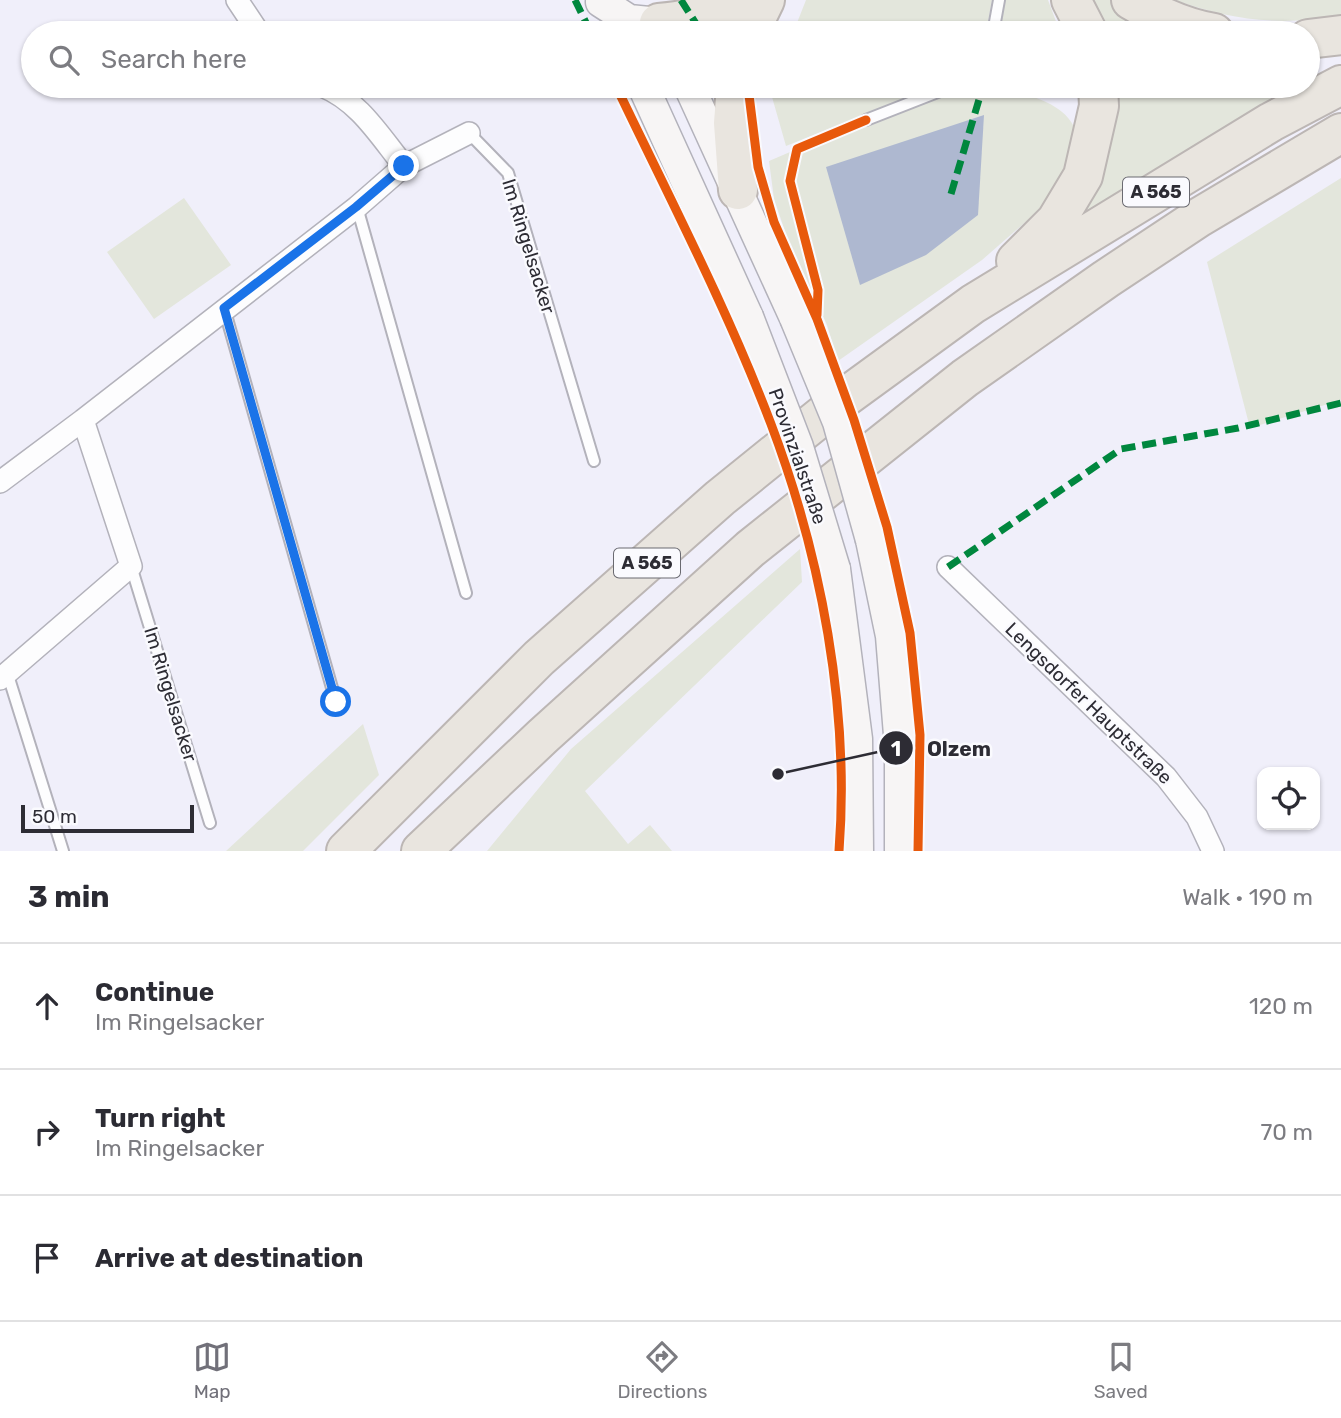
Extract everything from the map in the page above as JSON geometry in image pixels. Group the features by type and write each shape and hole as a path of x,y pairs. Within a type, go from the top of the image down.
{"highway":[{"path":"661,18 692,20 729,8 741,0"},
{"path":"755,21 765,0"},
{"path":"1072,0 1082,21"},
{"path":"1131,0 1155,14 1174,21"},
{"path":"1320,38 1341,35"},
{"name":"A 565","path":"1320,96 1341,85"},
{"path":"735,98 733,123 738,190"},
{"path":"974,304 1056,221 1083,176 1100,106 1099,98"},
{"name":"A 565","path":"346,851 365,829 539,658 720,498 844,398 974,304 1271,122 1316,98"},
{"name":"A 565","path":"421,851 542,736 750,549 965,378 1198,218 1341,133"},
{"path":"456,851 542,736"}],"main road":[{"path":"601,1 629,20 661,18"},
{"path":"601,1 611,21"},
{"name":"Provinzialstraße","path":"648,98 748,317 798,447 835,569 857,739 858,851"},
{"path":"695,98 738,190 838,422 871,540 891,636 900,747 900,851"}],"street":[{"path":"236,0 251,21"},
{"path":"345,98 358,108 404,166"},
{"name":"Im Ringelsacker","path":"131,566 83,420 356,207 404,166 469,133"},
{"path":"5,473 83,420"},
{"path":"4,675 131,566"},
{"name":"Lengsdorfer Hauptstraße","path":"948,567 1166,777 1197,817 1213,851"}],"lane":[{"path":"995,21 999,0"},
{"path":"866,120 922,98"},
{"name":"Im Ringelsacker","path":"469,133 508,173 594,461"},
{"path":"356,207 466,593"},
{"path":"224,308 336,702"},
{"name":"Im Ringelsacker","path":"131,566 210,823"},
{"path":"4,675 63,851"}],"shaded area":[{"path":"806,0 992,0 988,21 798,21"},
{"path":"995,0 1048,0 1056,21 991,21"},
{"path":"1082,0 1113,0 1160,21 1093,21"},
{"path":"1175,0 1341,0 1341,15 1298,21 1257,20"},
{"path":"772,98 906,98 786,146"},
{"path":"916,98 1037,98 1056,107 1071,121 1076,131 1064,174 1042,206 1029,219 982,260 838,361 827,325 788,240 774,199 769,161"},
{"path":"1104,98 1278,98 1059,228"},
{"path":"1341,178 1341,400 1250,428 1207,262"},
{"path":"184,198 231,265 154,319 107,252"},
{"path":"800,549 802,582 585,791 628,844 650,825 672,851 487,851 571,749"},
{"path":"363,724 379,775 303,851 226,851"}],"water":[{"path":"984,115 978,215 926,255 860,285 826,167"}],"marked path":[{"path":"575,0 585,21"},
{"path":"681,0 694,21"},
{"path":"951,194 979,98"},
{"path":"948,567 1121,449 1238,428 1341,403"}],"cycle path":[{"path":"622,98 736,338 771,424 804,526 828,634 836,688 841,797 839,851"},
{"path":"749,98 758,167 774,222 817,319 854,420 887,527 910,633 920,735 918,851"},
{"path":"817,315 818,290 790,181 797,149 866,120"}],"place":[{"name":"Olzem","path":"778,774"}],"route":[{"path":"336,702 224,308 356,207 404,166"}]}
